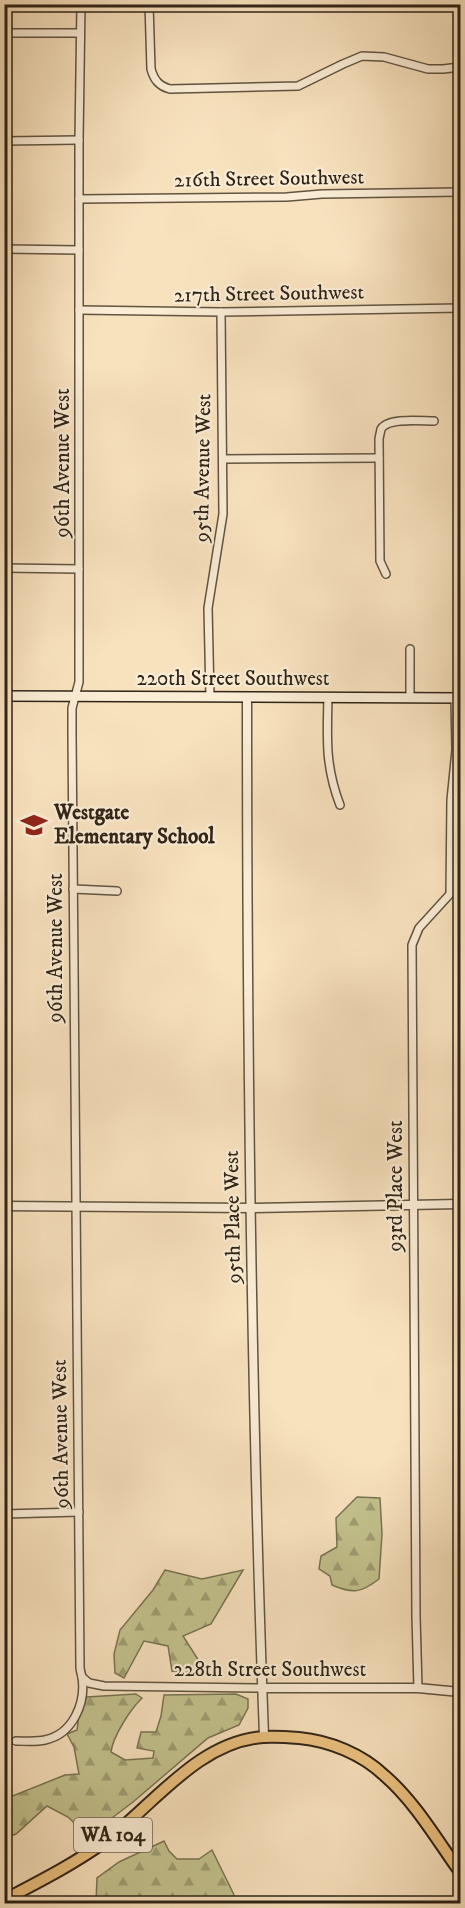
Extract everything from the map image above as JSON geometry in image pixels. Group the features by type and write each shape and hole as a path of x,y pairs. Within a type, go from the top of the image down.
{"main road":[{"name":"220th Street Southwest","path":"4,696 458,698"},
{"name":"WA 104","path":"4,1900 57,1872 102,1843 207,1755 229,1744 264,1736 307,1739 332,1745 350,1752 378,1770 404,1796 460,1872"}],"street":[{"name":"96th Avenue West","path":"16,1741 46,1740 70,1725 80,1705 82,1677 80,1667 72,889 72,708 80,682 81,4"},
{"path":"149,4 151,69 157,83 170,89 291,88 311,81 355,58 374,56 428,69 460,67"},
{"path":"4,33 80,33"},
{"path":"4,141 79,140"},
{"name":"216th Street Southwest","path":"79,199 287,197 322,194 460,192"},
{"path":"4,249 79,250"},
{"name":"217th Street Southwest","path":"79,310 221,312 460,308"},
{"name":"95th Avenue West","path":"210,697 208,608 222,528 221,312"},
{"path":"386,574 381,561 379,439 381,429 392,422 434,421"},
{"path":"223,459 379,458"},
{"path":"4,568 80,568"},
{"path":"410,649 410,698"},
{"name":"95th Place West","path":"247,697 247,960 251,1208 264,1736"},
{"path":"328,697 327,760 332,784 340,805"},
{"name":"93rd Place West","path":"418,1688 412,945 419,928 450,894 451,800 458,698"},
{"path":"72,889 117,891"},
{"path":"4,1206 251,1208 460,1204"},
{"path":"4,1514 79,1512"},
{"name":"228th Street Southwest","path":"82,1677 93,1685 104,1686 418,1688 460,1692"}],"green space":[{"path":"357,1497 380,1498 382,1534 379,1579 367,1587 351,1591 332,1585 330,1576 319,1569 321,1556 337,1547 336,1518"},
{"path":"165,1570 202,1579 243,1570 211,1624 183,1636 208,1675 172,1671 168,1646 144,1641 124,1678 115,1673 114,1654 120,1630 153,1590"},
{"path":"136,1694 142,1698 123,1724 115,1738 111,1752 125,1760 153,1758 154,1751 137,1748 141,1732 156,1732 164,1695 236,1694 248,1699 248,1708 239,1725 208,1738 133,1802 88,1836 68,1817 47,1806 16,1834 5,1838 5,1799 65,1775 79,1774 74,1747 67,1734 77,1730 79,1715 87,1697"},
{"path":"164,1841 169,1851 177,1859 199,1859 212,1850 238,1903 96,1903 97,1878 119,1862"}],"place":[{"name":"Westgate Elementary School","path":"34,825"}]}
